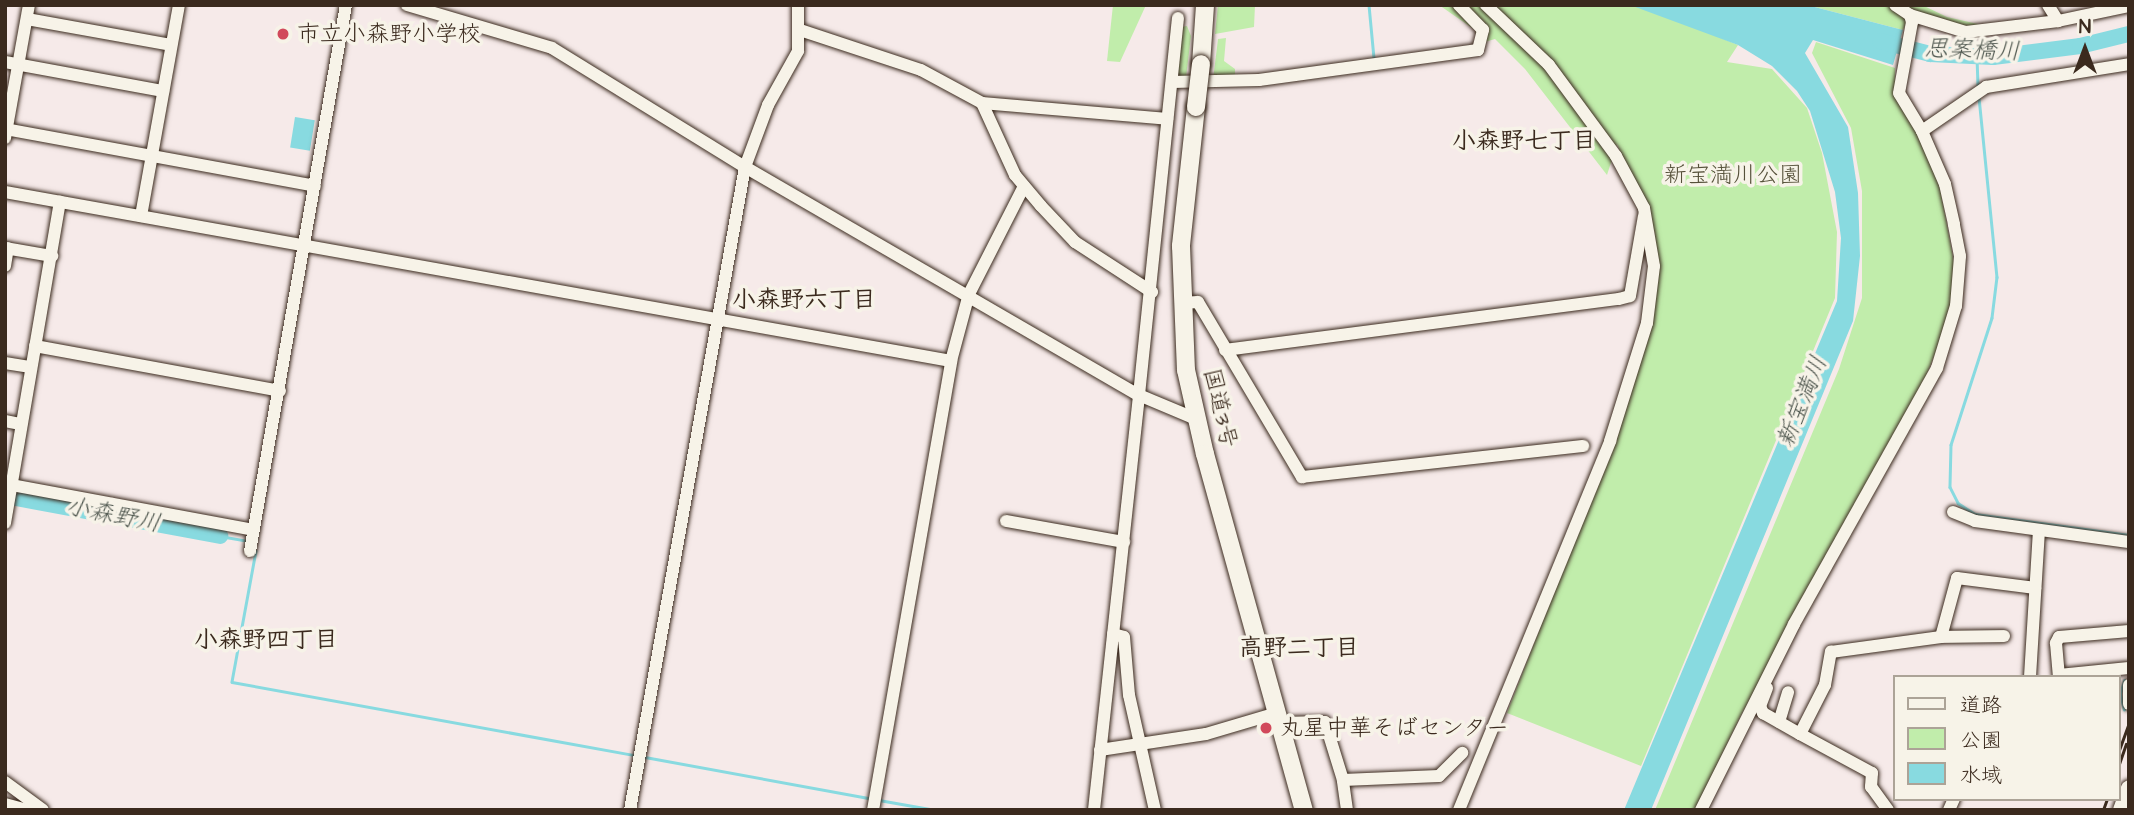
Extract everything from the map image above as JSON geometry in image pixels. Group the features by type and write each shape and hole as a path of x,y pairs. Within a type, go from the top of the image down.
{"highway":[{"name":"国道3号","path":"1205,5 1181,246 1181,303 1196,419 1304,810"}],"main road":[{"path":"2120,810 2129,788"}],"street":[{"path":"30,5 12,63 6,132 315,186"},
{"path":"141,216 178,5"},
{"path":"250,551 346,5"},
{"path":"407,5 552,48 746,167 1139,395 1196,419"},
{"path":"630,810 746,167 768,105 798,51 798,5"},
{"path":"1171,82 1259,80 1478,50 1483,30 1459,5"},
{"path":"1459,810 1606,452 1636,363 1651,303 1654,266 1645,212 1616,156 1549,65 1486,5"},
{"path":"1895,5 1911,19 1966,32 1994,32 2123,7"},
{"path":"2048,5 2058,21"},
{"path":"1094,810 1152,292 1178,18"},
{"path":"27,19 171,45"},
{"path":"1700,810 1769,671 1937,368 1951,329 1960,256 1945,184 1922,131 1899,93 1899,79 1911,19"},
{"path":"800,30 921,70 982,103 1167,119"},
{"path":"12,63 163,91"},
{"path":"1922,131 1972,94 1986,87 2129,64"},
{"path":"982,103 1024,186 1075,242 1152,292"},
{"path":"873,810 951,361 968,294 1024,186"},
{"path":"5,192 951,361"},
{"path":"5,523 8,485 61,202"},
{"path":"1225,350 1630,296 1645,212"},
{"path":"5,266 7,248 52,256"},
{"path":"1181,303 1198,302 1302,477 1583,446"},
{"path":"35,346 279,391"},
{"path":"5,363 31,367"},
{"path":"5,421 21,424"},
{"path":"8,485 253,530"},
{"path":"1953,512 1975,521 2129,542"},
{"path":"1006,521 1124,542"},
{"path":"2030,675 2039,530"},
{"path":"1941,637 1958,578 2035,588"},
{"path":"2129,631 2059,637 2056,643 2059,675 2129,668"},
{"path":"1113,634 1124,637 1139,745 1155,810"},
{"path":"1800,734 1825,685 1834,649 1878,648 1941,637 2004,636"},
{"path":"1769,671 1760,706 1779,722 1872,772 1871,787 1888,810"},
{"path":"2129,685 2129,704"},
{"path":"1779,722 1788,692"},
{"path":"1100,750 1206,734 1279,718 1325,722 1343,780 1347,810"},
{"path":"1343,780 1439,776 1462,753"},
{"path":"5,782 43,810"},
{"path":"5,804 27,810"}],"green space":[{"path":"1113,5 1146,5 1120,62 1107,61"},
{"path":"1218,5 1255,5 1254,27 1215,34"},
{"name":"新宝満川公園","path":"1439,5 1630,5 1655,11 1738,45 1727,62 1772,69 1807,108 1822,153 1837,232 1835,298 1641,766 1507,713 1562,572 1657,274 1655,233 1617,144 1607,175 1525,69 1495,39 1478,44 1475,30"},
{"path":"1807,5 1922,5 1947,17 1991,27 1906,23 1903,30"},
{"path":"1187,26 1191,36 1186,77 1175,76 1181,27"},
{"path":"1226,38 1224,61 1235,69 1235,77 1213,80 1218,39"},
{"name":"新宝満川公園","path":"1816,42 1895,68 1895,94 1927,150 1939,183 1955,268 1952,310 1923,384 1741,715 1695,810 1655,810 1839,369 1862,298 1862,191 1851,128 1812,53"}],"water":[{"name":"新宝満川","path":"1630,5 1807,5 1903,30 1893,65 1813,40 1805,53 1848,127 1858,193 1860,256 1853,321 1651,810 1624,810 1837,301 1841,238 1835,192 1810,111 1797,91 1772,66 1738,45"},
{"path":"295,117 315,120 310,151 290,148"}],"waterway":[{"path":"1369,5 1374,58"},
{"name":"思案橋川","path":"1880,41 1930,54 1993,57 2080,46 2129,34"},
{"path":"1977,57 1978,87"},
{"path":"1979,97 1997,277 1992,318 1951,445 1950,487 1958,503 1975,514 2129,535"},
{"name":"小森野川","path":"5,496 220,536"},
{"path":"220,536 249,541"},
{"path":"256,551 232,682 635,755"},
{"path":"2124,681 2120,694 2124,710"},
{"path":"645,757 869,798"},
{"path":"879,800 935,810"}],"railway":[{"path":"2120,748 2129,723"},
{"path":"2120,761 2126,744"},
{"path":"2103,810 2106,801"}],"place":[{"name":"市立小森野小学校","path":"283,34"},
{"name":"丸星中華そばセンター","path":"1266,728"}],"district":[{"name":"小森野七丁目","path":"1524,142"},
{"name":"小森野六丁目","path":"804,301"},
{"name":"小森野四丁目","path":"266,641"},
{"name":"高野二丁目","path":"1299,649"}]}
